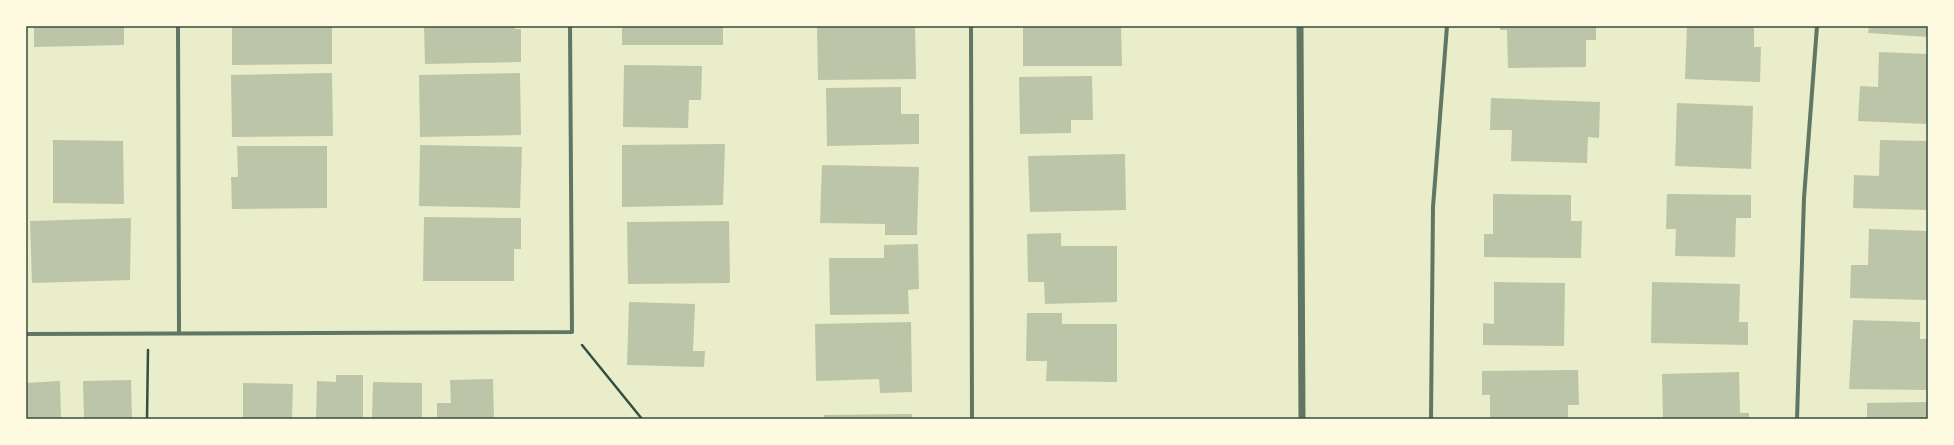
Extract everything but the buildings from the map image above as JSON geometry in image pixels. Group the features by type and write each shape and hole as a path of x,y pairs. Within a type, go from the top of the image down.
{"street":[{"path":"178,26 179,332"},
{"path":"26,334 148,334 179,332 572,332 570,26"},
{"path":"971,26 972,419"},
{"path":"1300,26 1302,419"},
{"path":"1430,419 1433,207 1447,26"},
{"path":"1797,419 1804,198 1817,26"}],"path":[{"path":"572,332 642,419"},
{"path":"147,419 148,334"}]}
